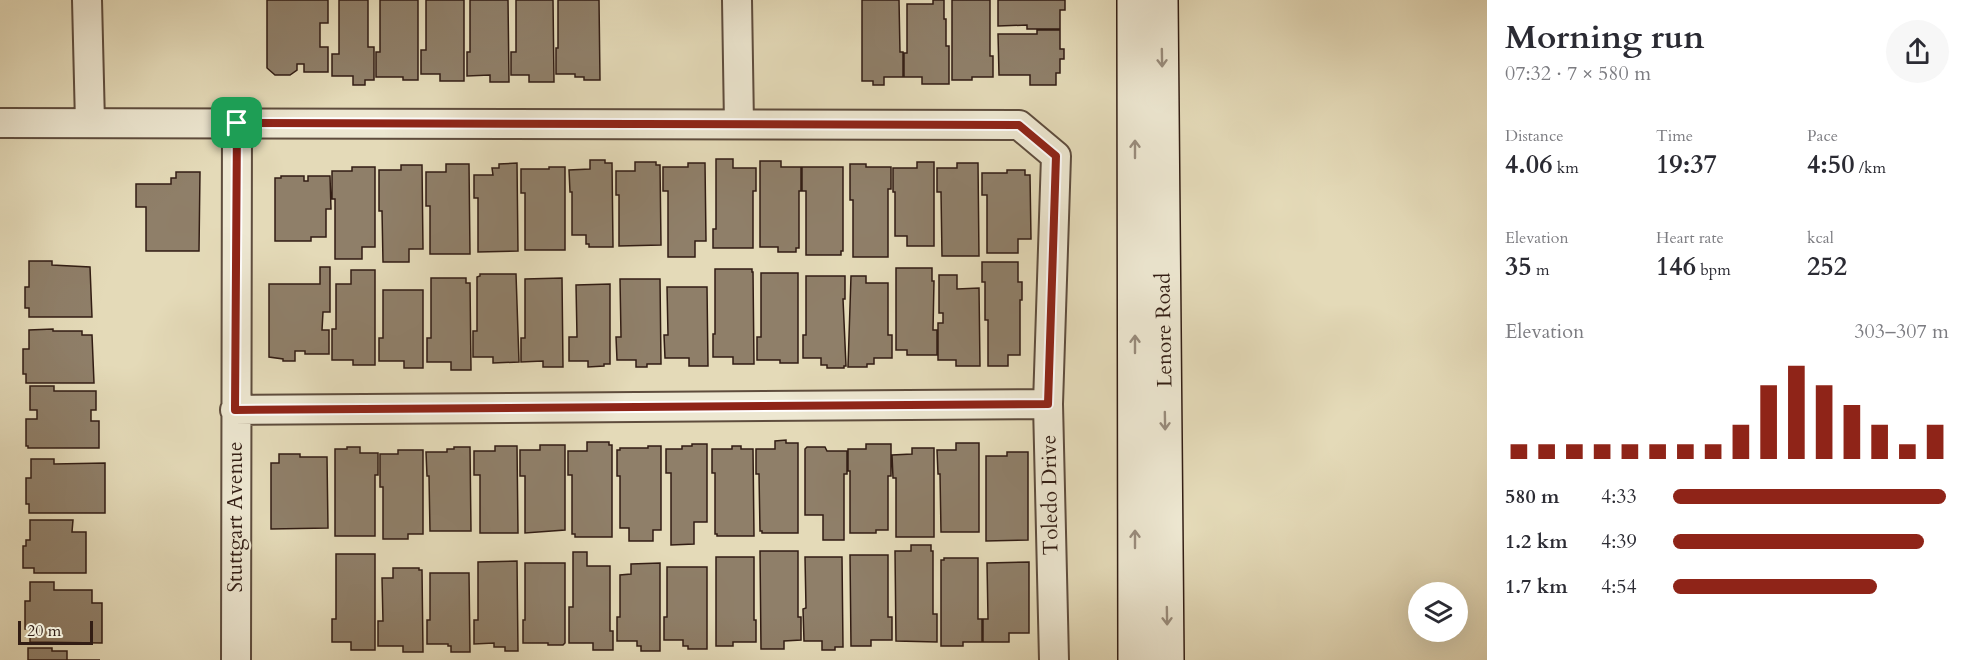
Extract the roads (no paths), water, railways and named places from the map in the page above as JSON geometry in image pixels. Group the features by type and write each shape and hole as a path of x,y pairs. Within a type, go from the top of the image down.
{"street":[{"path":"87,0 90,123"},
{"path":"737,0 739,124"},
{"name":"Lenore Road","path":"1134,0 1135,660"},
{"name":"Lenore Road","path":"1161,0 1167,660"},
{"name":"Toledo Drive","path":"0,123 1019,125 1056,156 1048,404 1054,660"},
{"name":"Stuttgart Avenue","path":"236,660 237,123"},
{"path":"235,410 1048,404"}]}
